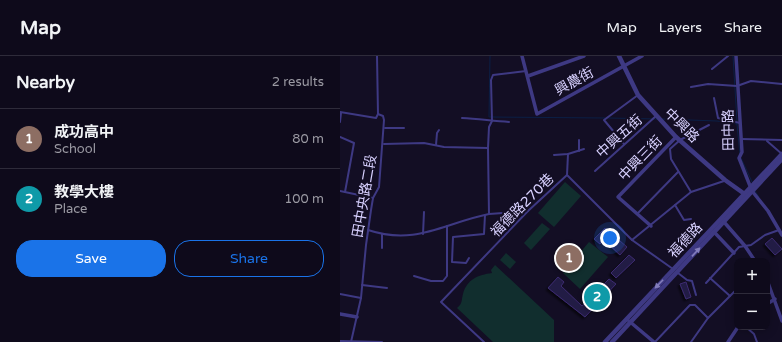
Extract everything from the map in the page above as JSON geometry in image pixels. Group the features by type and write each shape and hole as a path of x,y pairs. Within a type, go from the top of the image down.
{"street":[{"path":"522,56 528,76 584,56"},
{"name":"中興路","path":"619,56 638,95 657,116 678,138 725,180 745,195"},
{"name":"興農街","path":"528,76 537,114 642,56"},
{"name":"田中路","path":"736,56 742,152 740,158 752,188 782,234"},
{"name":"中興三街","path":"651,226 618,197 678,138"},
{"name":"福德路","path":"752,188 782,154"},
{"name":"福德路","path":"676,271 745,195 782,159"},
{"name":"福德路","path":"605,342 715,233 745,195"},
{"path":"724,222 745,246 753,258"},
{"path":"715,233 734,253"},
{"path":"770,287 782,321"},
{"path":"770,302 775,299"},
{"path":"340,314 357,317"},
{"path":"628,320 654,342"},
{"name":"福德路","path":"612,342 628,320"},
{"path":"728,342 736,330"}],"lane":[{"name":"田中央路二段","path":"351,341 362,298 368,230 373,198 379,186 384,144 383,116 378,114 377,56"},
{"path":"712,69 728,56"},
{"path":"489,214 488,148 489,127 492,121 491,80 493,75 527,71"},
{"path":"691,87 708,84 737,86 751,81 782,84"},
{"path":"624,144 604,120 638,95"},
{"path":"714,98 718,118 740,123"},
{"path":"340,122 341,112 376,118 378,114"},
{"name":"中興五街","path":"595,171 657,116"},
{"path":"462,118 509,122"},
{"path":"691,192 678,172 670,153 670,149 678,138 709,125"},
{"path":"384,128 404,128"},
{"path":"436,145 436,133 439,130"},
{"path":"340,137 354,142 345,192"},
{"path":"741,139 782,140"},
{"path":"578,151 579,140"},
{"path":"766,140 782,154"},
{"path":"384,144 424,143 488,148"},
{"path":"554,155 568,154 584,149"},
{"path":"567,175 568,154"},
{"path":"637,214 678,172"},
{"name":"福德路270巷","path":"484,342 441,302 528,211 567,175 632,240 687,280 692,281 696,294"},
{"path":"632,240 691,192 725,180"},
{"path":"340,190 373,198"},
{"path":"675,205 684,220 691,219"},
{"path":"368,230 382,234 413,236 489,214 528,211"},
{"path":"423,234 424,212"},
{"path":"469,258 466,263 452,262 453,237 484,234 485,215"},
{"path":"414,276 431,281 443,281 447,276 447,226"},
{"path":"706,283 739,247 751,245 765,235 779,230"},
{"path":"382,234 382,248"},
{"path":"710,277 730,296"},
{"path":"362,285 388,288"},
{"path":"691,342 708,318 734,292"},
{"path":"340,294 362,298"},
{"path":"654,342 690,305 695,305 708,318"},
{"path":"749,330 754,334 757,342"},
{"path":"340,341 382,342"}],"green space":[{"path":"565,182 581,196 554,227 538,213"},
{"path":"542,223 550,229 531,250 524,243"},
{"path":"589,242 608,257 580,289 563,273"},
{"path":"506,253 516,262 510,269 500,260"},
{"path":"495,265 554,320 554,342 493,342 457,308 461,303 465,289 470,281 482,275 492,273 491,270"}],"building":[{"path":"605,228 627,247 620,255 604,240 600,244 594,239"},
{"path":"772,238 782,249 775,255 765,244"},
{"path":"629,255 635,260 616,278 611,273"},
{"path":"558,277 564,282 561,286 582,306 609,279 616,284 585,317 548,288"},
{"path":"686,282 691,297 686,299 680,284"}],"waterway":[{"path":"490,56 489,117 605,118"},
{"path":"733,56 737,121"},
{"path":"608,118 657,119"},
{"path":"662,119 717,121 737,124"},
{"path":"737,124 740,155"},
{"path":"741,158 752,182"},
{"path":"755,191 759,197"}],"place":[{"name":"成功高中","path":"569,258"},
{"name":"教學大樓","path":"597,297"}]}
